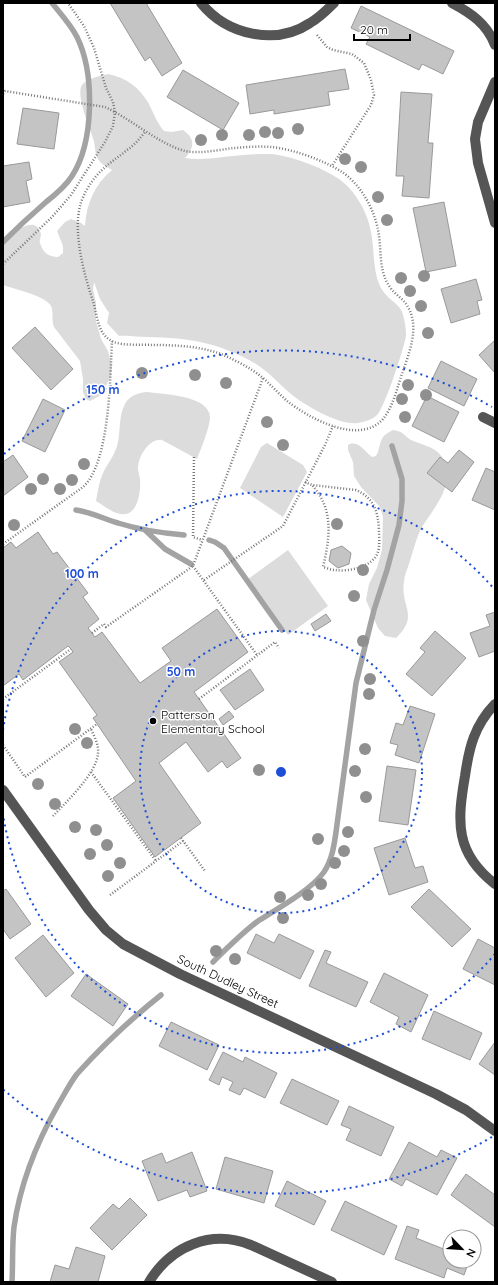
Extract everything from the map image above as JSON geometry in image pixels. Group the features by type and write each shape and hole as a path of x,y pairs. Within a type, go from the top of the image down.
{"street":[{"path":"201,3 212,14 227,24 244,32 266,35 298,30 310,24 334,3"},
{"path":"452,3 482,23 495,45"},
{"path":"495,82 478,122 475,139 478,163 495,223"},
{"path":"483,417 495,423"},
{"path":"495,704 480,724 475,734 468,755 460,800 460,821 464,843 470,858 482,873 495,884"},
{"name":"South Dudley Street","path":"3,790 89,910 106,930 123,944 180,974 436,1094 466,1110 495,1131"},
{"path":"148,1282 161,1266 181,1250 201,1241 221,1238 234,1239 251,1245 332,1282"}],"path":[{"path":"3,264 52,217 71,195 105,142 113,126 115,112 94,48 84,26 68,3"},
{"path":"310,24 327,47 352,54 364,63 371,80 374,95 371,105 332,166"},
{"path":"3,94 6,91 105,107 115,112 163,141 185,151 196,152 246,147 280,148 332,166 345,174 359,189 375,216 384,275 392,290 410,309 414,328 411,349 392,401 387,413 376,425 360,430 346,430 333,426 299,409 286,400 263,378 232,359 213,352 177,345 118,344 107,338 101,332 81,255 78,230 78,215 81,200 97,175 137,142 146,131"},
{"path":"3,544 83,487 92,477 98,465 104,436 107,415 112,341"},
{"path":"92,633 104,624 106,627 193,566 263,378"},
{"path":"204,580 283,526 325,445 333,426"},
{"path":"194,457 193,538 202,540"},
{"path":"305,482 312,485 356,490 370,499 376,509 379,523 380,543 378,553 364,566 353,569 336,570 323,567 328,545 329,525 324,502 312,485"},
{"path":"193,566 257,655"},
{"path":"199,699 274,642 279,648"},
{"path":"3,699 71,649"},
{"path":"3,745 25,777 97,724"},
{"path":"53,816 82,785 91,772 97,758 98,751 95,738 90,729"},
{"path":"91,772 156,861"},
{"path":"181,838 205,871"},
{"path":"110,895 183,841"}],"shaded area":[{"path":"108,74 121,78 137,88 149,104 157,122 164,131 172,132 183,130 187,133 192,140 192,147 185,158 207,159 260,154 277,155 305,162 314,166 339,179 350,189 360,202 367,217 379,283 385,294 400,309 406,328 405,343 394,377 385,401 375,417 363,422 350,423 323,414 297,399 256,364 216,346 190,340 119,336 107,323 109,313 100,299 94,282 93,289 96,303 96,321 101,339 108,351 112,365 111,376 101,395 90,401 86,399 83,392 83,379 80,361 54,327 51,306 48,302 37,296 3,285 3,242 23,227 34,225 38,228 41,234 40,242 45,252 49,255 58,257 63,253 63,246 57,231 65,222 71,219 85,226 87,210 92,195 96,188 112,170 102,164 97,157 94,141 82,106 80,92 81,87 85,82"},
{"path":"146,392 184,397 202,404 208,410 210,417 209,426 197,459 162,440 149,444 140,457 138,468 140,479 139,496 135,507 127,514 121,514 111,511 96,501 99,486 104,471 117,446 121,414 125,404 134,395"},
{"path":"393,430 402,433 411,440 437,451 444,460 447,474 444,491 422,527 416,540 404,580 403,591 408,611 407,623 396,638 385,636 378,628 366,600 369,584 377,568 382,550 383,517 380,507 361,487 354,476 353,462 348,450 348,445 355,444 361,447 372,457 376,456 383,437"},
{"path":"267,443 303,465 307,472 283,517 240,488 261,447"},
{"path":"288,550 328,606 288,635 248,579"}],"building":[{"path":"110,3 146,3 182,63 162,76 150,57 145,61"},
{"path":"361,6 454,51 443,74 422,64 419,70 366,44 370,37 351,28"},
{"path":"345,69 349,89 328,92 330,105 274,114 274,110 250,114 246,85"},
{"path":"183,70 239,103 223,130 167,97"},
{"path":"401,92 432,94 428,143 433,143 429,198 402,196 404,176 396,176"},
{"path":"23,108 59,113 54,149 17,144"},
{"path":"29,162 32,179 26,181 30,202 3,207 3,166"},
{"path":"444,202 456,266 426,272 413,208"},
{"path":"476,279 482,300 477,301 480,314 451,323 441,289"},
{"path":"35,327 73,369 51,390 12,348"},
{"path":"495,340 495,373 479,355"},
{"path":"441,361 477,379 464,406 428,388"},
{"path":"427,396 459,412 444,442 412,426"},
{"path":"43,399 65,410 45,452 22,441"},
{"path":"459,450 474,462 452,492 427,473 440,457 448,463"},
{"path":"13,455 28,477 3,496 3,462"},
{"path":"486,468 495,472 495,510 472,500"},
{"path":"38,532 53,554 57,552 88,593 83,597 99,619 88,628 95,637 102,632 140,683 171,661 162,648 217,609 248,652 194,692 241,758 227,768 222,761 208,772 186,742 159,763 201,823 155,857 113,798 136,781 93,718 97,715 59,662 73,652 71,649 68,646 23,680 19,674 3,686 3,548 11,542 16,548"},
{"path":"342,546 351,553 349,564 338,568 329,561 331,550"},
{"path":"495,612 495,651 479,657 470,633 490,626 486,615"},
{"path":"326,614 331,621 315,631 311,624"},
{"path":"435,631 466,658 432,696 406,674 425,652 420,648"},
{"path":"250,669 264,690 235,710 220,690"},
{"path":"410,706 435,714 419,763 395,755 398,745 390,743 396,723 403,725"},
{"path":"229,711 234,717 223,725 219,719"},
{"path":"387,766 416,770 408,825 379,821"},
{"path":"405,838 415,868 423,866 428,882 389,895 374,848"},
{"path":"6,889 31,924 10,939 3,929 3,891"},
{"path":"429,889 471,929 452,947 411,907"},
{"path":"256,934 274,943 279,934 314,951 300,979 247,953"},
{"path":"43,935 74,973 46,997 15,958"},
{"path":"478,939 495,948 495,985 463,969"},
{"path":"325,950 331,952 326,963 368,982 356,1007 309,986"},
{"path":"384,973 428,995 411,1032 396,1024 399,1017 370,1002"},
{"path":"86,974 128,1004 113,1026 71,996"},
{"path":"434,1011 482,1033 470,1060 422,1039"},
{"path":"171,1022 219,1045 207,1070 159,1046"},
{"path":"495,1042 495,1075 479,1064"},
{"path":"223,1052 243,1062 245,1057 277,1073 265,1098 244,1088 240,1095 229,1090 233,1082 222,1077 219,1085 209,1080"},
{"path":"292,1079 339,1101 327,1125 280,1103"},
{"path":"349,1106 394,1127 381,1156 346,1140 351,1129 341,1125"},
{"path":"409,1142 437,1157 441,1150 457,1158 437,1195 406,1179 402,1186 389,1179"},
{"path":"192,1152 207,1191 190,1197 187,1190 158,1201 142,1161 162,1153 166,1163"},
{"path":"225,1157 273,1171 264,1203 216,1189"},
{"path":"466,1174 495,1195 495,1227 451,1195"},
{"path":"287,1181 326,1201 314,1225 275,1206"},
{"path":"130,1198 147,1215 112,1250 90,1228 113,1204 119,1209"},
{"path":"345,1201 397,1226 384,1255 331,1230"},
{"path":"407,1226 419,1230 416,1238 442,1248 442,1269 447,1269 444,1278 395,1259"},
{"path":"76,1247 105,1256 98,1282 50,1282 55,1265 69,1269"},
{"path":"449,1269 466,1269 464,1275"}],"waterway":[{"path":"3,242 66,184 79,162 85,145 90,108 87,70 83,52 77,37 69,24 52,3"},
{"path":"213,962 258,921 311,886 324,872 331,858 336,832 356,683 374,610 399,525 402,501 402,479 392,446"},
{"path":"76,510 87,512 134,528 184,535"},
{"path":"145,530 165,549 191,564"},
{"path":"209,540 224,548 282,630"},
{"path":"12,1282 14,1227 20,1195 30,1164 50,1119 77,1074 139,1013 161,995"}],"place":[{"name":"Patterson Elementary School","path":"153,721"}]}
